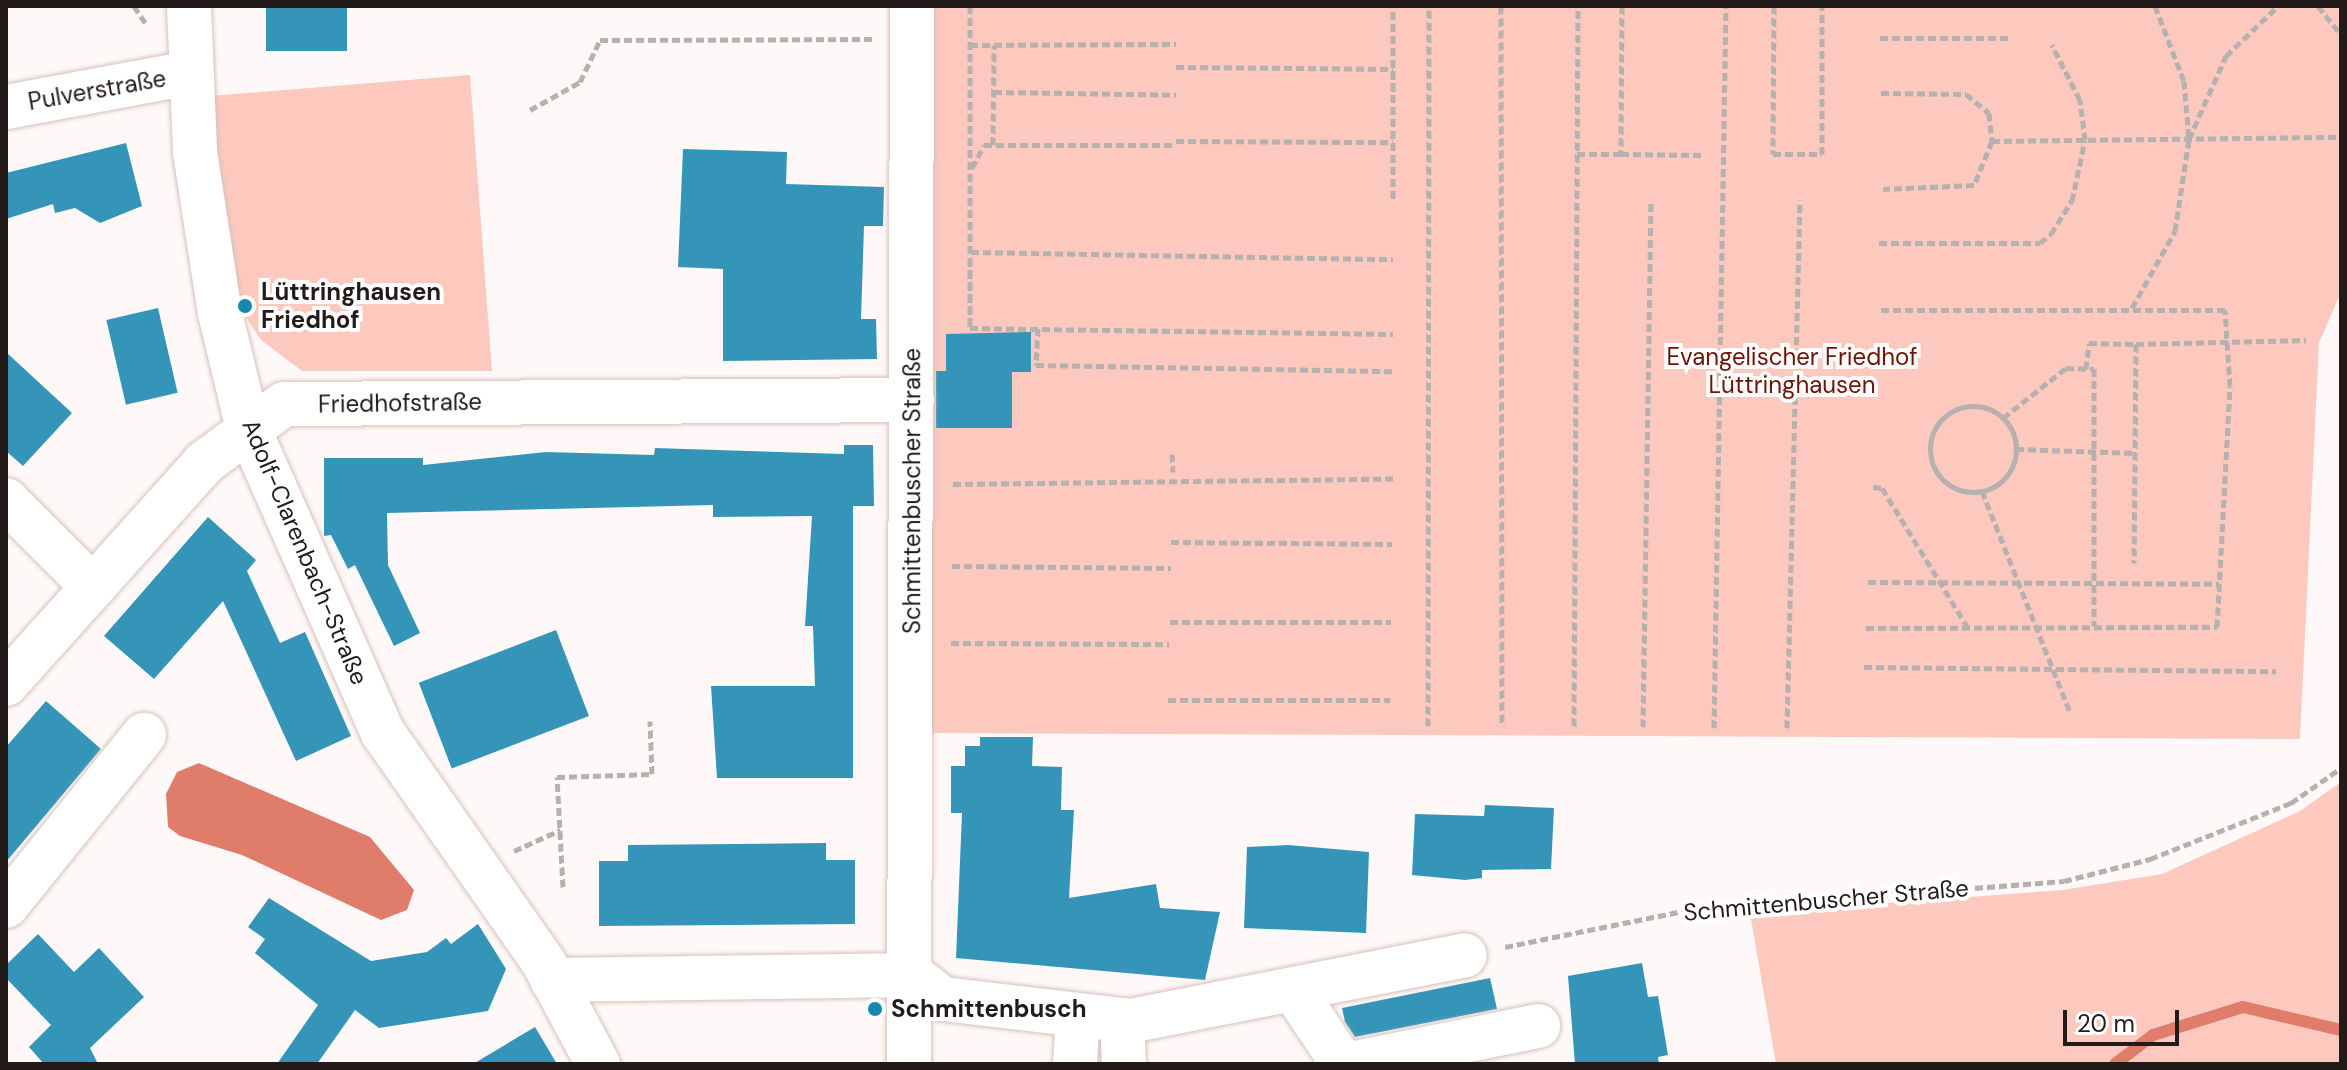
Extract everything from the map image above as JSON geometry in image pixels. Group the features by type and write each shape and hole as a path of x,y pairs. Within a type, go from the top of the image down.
{"street":[{"name":"Adolf-Clarenbach-Straße","path":"189,6 189,73 217,299 247,425 383,733 552,980 598,1064"},
{"name":"Schmittenbuscher Straße","path":"909,1064 894,976 912,400 911,23"},
{"name":"Pulverstraße","path":"6,107 189,73"},
{"name":"Friedhofstraße","path":"6,684 247,425 284,404 912,400"},
{"path":"6,500 93,587"},
{"path":"6,906 144,735"},
{"path":"552,980 894,976 943,999 1122,1020 1295,992 1465,955"},
{"path":"1295,992 1343,1064"},
{"path":"1075,1064 1078,1015"},
{"path":"1122,1020 1124,1064"},
{"path":"1350,1064 1538,1026"}],"path":[{"path":"970,6 970,328 1393,334"},
{"path":"1393,6 1393,199"},
{"path":"1428,726 1429,6"},
{"path":"1501,6 1502,726"},
{"path":"1574,726 1578,6"},
{"path":"1621,154 1622,6"},
{"path":"1714,728 1726,6"},
{"path":"1774,6 1773,154 1822,154 1822,6"},
{"path":"2131,309 2175,231 2189,139 2184,81 2155,6"},
{"path":"2189,139 2226,56 2278,6"},
{"path":"2318,6 2341,34"},
{"path":"530,110 580,82 600,40 911,23"},
{"path":"1880,38 2009,38"},
{"path":"970,45 1176,44"},
{"path":"993,145 994,45"},
{"path":"1879,243 2040,243 2072,201 2085,140 2080,100 2052,45"},
{"path":"1176,67 1393,69"},
{"path":"994,92 1176,95"},
{"path":"1881,93 1966,94 1989,113 1992,141 1974,185 1883,189"},
{"path":"1992,141 2341,137"},
{"path":"972,169 984,145 1393,142"},
{"path":"1577,154 1702,155"},
{"path":"1643,727 1651,200"},
{"path":"1787,728 1800,200"},
{"path":"971,252 1393,259"},
{"path":"1866,628 2217,627 2229,344 2225,310 1878,310"},
{"path":"1038,328 1036,365 1393,371"},
{"path":"2086,369 2089,343 2229,344 2306,340"},
{"path":"2134,563 2136,344"},
{"path":"2003,418 2066,368 2094,369 2094,626"},
{"path":"1968,406 2003,418 2016,449 2011,472 1982,491 1940,478 1932,463 1933,433 1953,411 1968,406"},
{"path":"2016,449 2135,453"},
{"path":"1172,454 1173,472"},
{"path":"950,484 1393,479"},
{"path":"1873,487 1882,488 1967,626"},
{"path":"1982,491 2070,712"},
{"path":"1171,542 1392,544"},
{"path":"951,566 1171,568"},
{"path":"1868,582 2219,584"},
{"path":"1170,622 1391,622"},
{"path":"950,643 1169,644"},
{"path":"1864,667 2276,671"},
{"path":"1168,700 1390,700"},
{"path":"563,887 557,777 652,774 650,721"},
{"name":"Schmittenbuscher Straße","path":"1465,955 1688,910 2064,881 2150,859 2291,803 2341,768"}],"green space":[{"name":"Evangelischer Friedhof Lüttringhausen","path":"926,6 2341,6 2341,292 2319,343 2300,739 927,733"},
{"path":"470,75 492,371 302,371 261,340 241,310 209,96"},
{"path":"2341,782 2341,1064 1776,1064 1750,913 2063,890 2162,874 2300,811"}],"shaded area":[{"path":"199,763 370,837 414,890 407,910 381,920 242,855 180,836 168,827 166,794 177,772"}],"building":[{"path":"266,6 347,6 347,51 266,51"},
{"path":"126,143 142,206 100,223 75,208 55,213 53,204 6,219 6,173"},
{"path":"683,149 787,152 786,184 884,187 883,226 864,226 861,319 876,319 877,359 723,361 723,269 678,267"},
{"path":"158,308 178,393 126,405 106,320"},
{"path":"1031,332 1031,372 1012,372 1012,428 936,428 936,371 946,371 946,334"},
{"path":"6,352 72,413 23,466 6,451"},
{"path":"844,445 873,445 874,506 853,506 853,778 717,778 711,686 815,686 813,626 805,626 812,516 713,517 713,505 387,513 388,565 420,633 394,646 355,565 348,569 331,535 324,536 324,458 423,458 423,465 546,452 654,455 655,448 844,454"},
{"path":"208,517 256,560 247,571 280,643 305,632 351,736 296,761 223,601 154,679 104,636"},
{"path":"556,630 589,716 452,769 419,683"},
{"path":"46,701 101,749 6,862 6,747"},
{"path":"980,737 1033,737 1032,766 1062,767 1061,810 1074,810 1069,898 1156,884 1160,908 1220,912 1205,980 956,958 962,813 951,813 951,766 965,766 965,746 980,746"},
{"path":"1485,805 1554,808 1551,869 1482,870 1482,878 1465,880 1412,875 1415,814 1484,816"},
{"path":"826,843 826,860 855,860 855,924 599,926 599,861 628,861 628,845"},
{"path":"1288,845 1369,852 1366,933 1244,928 1247,847"},
{"path":"269,898 371,961 427,952 446,938 451,944 478,924 506,969 488,1011 379,1028 355,1010 317,1064 277,1064 318,1005 255,953 265,939 248,927"},
{"path":"38,934 74,972 99,948 144,997 90,1048 98,1064 44,1064 29,1047 51,1025 6,978 6,965"},
{"path":"1642,963 1648,997 1658,996 1668,1055 1658,1057 1659,1064 1575,1064 1568,976"},
{"path":"1490,978 1497,1009 1355,1037 1345,1022 1342,1008"},
{"path":"535,1027 557,1064 473,1064"}],"waterway":[{"path":"2115,1064 2153,1035 2243,1007 2341,1030"}],"place":[{"name":"Lüttringhausen Friedhof","path":"245,306"},
{"name":"Schmittenbusch","path":"875,1009"}]}
